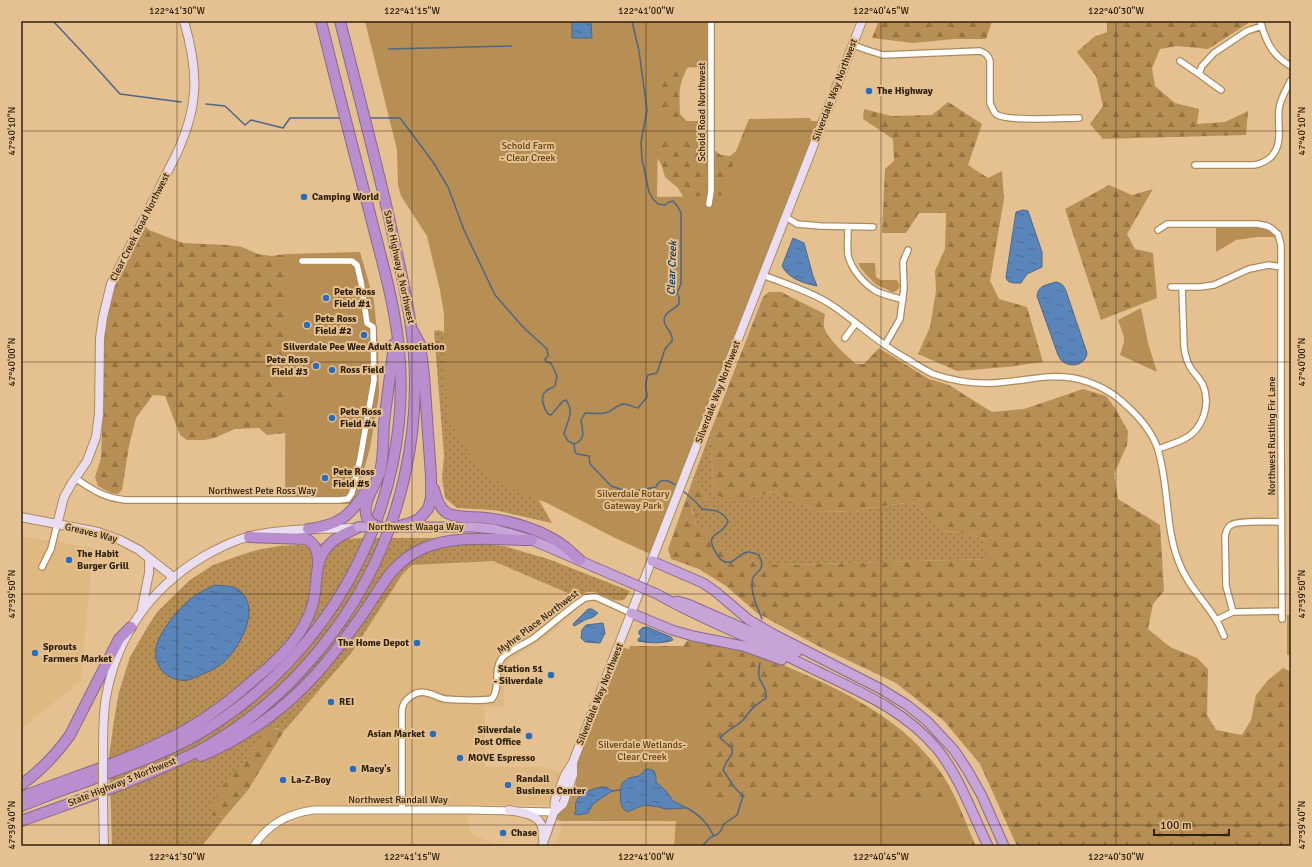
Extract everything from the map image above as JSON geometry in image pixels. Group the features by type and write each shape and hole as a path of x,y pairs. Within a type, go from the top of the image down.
{"highway":[{"name":"State Highway 3 Northwest","path":"21,806 152,756 200,733 234,710 269,682 313,636 341,596 365,549 383,500 396,446 400,401 399,352 390,294 321,21"},
{"name":"State Highway 3 Northwest","path":"21,822 135,780 177,761 207,747 252,716 301,671 332,634 356,599 380,552 399,499 410,453 415,405 415,370 411,328 404,283 340,21"},
{"path":"378,528 371,524 367,518 365,509 382,465 384,425 395,321"},
{"path":"396,527 415,524 426,512 430,502 431,476 424,375 420,344 411,328"},
{"path":"308,529 332,524 345,517 354,508 367,489 372,478 384,425"},
{"path":"431,476 438,502 446,513 458,516 491,518 526,527 557,541 580,560"},
{"name":"Northwest Waaga Way","path":"415,524 486,528 503,531 532,540 657,594"},
{"name":"Northwest Waaga Way","path":"359,528 396,527"},
{"path":"318,565 324,552 333,541 346,533 359,528"},
{"path":"21,797 149,748 187,728 230,700 270,666 291,644 299,633 313,605 318,565 316,548 306,539 249,537"},
{"path":"135,780 178,766 216,750 271,716 318,672 348,634 387,576 401,562 416,551 442,542 459,539 532,540"},
{"path":"652,561 703,583 749,620 881,690 907,705 927,721 954,750 968,771 982,796 1004,846"},
{"path":"657,594 688,604 768,640 850,674"},
{"path":"657,594 685,610 828,676 873,698 899,713 921,731 938,750 953,772 988,846"},
{"path":"631,613 672,630 743,646 828,676"},
{"path":"21,785 40,770 67,739 119,639 131,628"}],"main road":[{"name":"Clear Creek Road Northwest","path":"57,525 63,501 90,454 98,428 100,338 111,284 178,150 192,111 195,92 194,67 190,42 184,21"},
{"name":"Silverdale Way Northwest","path":"542,846 554,812 555,800 565,775 573,762 862,21"},
{"name":"Greaves Way","path":"21,517 98,532 120,540 132,546 173,577"},
{"name":"Northwest Waaga Way","path":"141,611 173,577 209,553 229,543 272,532 308,529 359,528"},
{"path":"104,846 103,751 104,716 108,686 121,648 141,611 149,573 149,558"},
{"path":"509,810 532,815 538,819 542,826 543,832 542,846"}],"street":[{"name":"Schold Road Northwest","path":"709,204 711,191 711,21"},
{"path":"1199,74 1202,66 1214,53 1247,31 1261,24 1266,40 1279,58 1290,64"},
{"path":"853,44 870,52 883,54 980,51 988,55 990,61 990,103 996,114 1009,118 1079,118"},
{"path":"1180,60 1221,90"},
{"path":"1195,165 1254,165 1266,162 1272,156 1279,144 1279,109 1282,98 1291,80"},
{"path":"786,217 797,224 873,227"},
{"name":"Northwest Rustling Fir Lane","path":"1158,230 1167,224 1257,224 1267,226 1275,230 1280,238 1282,620"},
{"path":"848,227 848,256 853,268 863,281 876,291 903,300"},
{"path":"885,346 900,319 903,300 904,262 908,250"},
{"name":"Northwest Pete Ross Way","path":"76,478 87,487 101,495 122,500 348,499 352,493 360,459 374,380 373,327 367,324 357,265 352,261 302,261"},
{"path":"1171,287 1200,287 1214,285 1239,273 1257,267 1269,266 1281,268"},
{"path":"763,275 830,304 885,346 932,373 949,379 988,383 1049,376 1073,378 1084,380 1106,390 1124,403 1134,413 1150,434 1158,449 1165,484 1172,540 1177,560 1192,588 1216,620 1224,636"},
{"path":"1158,449 1185,439 1200,423 1205,410 1206,394 1203,384 1188,363 1185,356 1182,287"},
{"path":"845,338 856,323"},
{"path":"1233,612 1226,586 1226,536 1228,528 1230,525 1240,522 1281,522"},
{"path":"42,567 51,549 57,525"},
{"name":"Myhre Place Northwest","path":"402,810 402,710 404,703 408,698 415,694 426,692 445,699 492,700 496,690 499,665 503,657 536,636 585,598 596,597 631,613"},
{"path":"1216,620 1233,612 1282,612"},
{"name":"Northwest Randall Way","path":"254,846 264,833 274,824 298,813 314,810 509,810 554,812"}],"shaded area":[{"path":"21,536 93,548 81,681 21,729"},
{"path":"493,561 577,597 579,607 553,632 507,663 504,684 504,707 485,707 485,767 546,767 561,773 548,805 315,805 289,811 274,819 259,832 247,846 202,846 248,790 284,731 352,652 402,575 412,565"},
{"path":"468,813 469,833 500,846 262,846 273,832 280,827 306,817 332,815 422,815"},
{"path":"676,821 674,846 554,846 564,823"}],"green space":[{"name":"Schold Farm - Clear Creek","path":"365,21 711,21 711,67 658,68 657,121 711,121 711,138 658,138 657,197 710,196 711,193 721,196 750,121 823,121 655,556 615,538 547,503 508,488 496,481 484,473 474,461 447,419 444,364 444,314 440,290 427,236 401,196 398,185 397,150"},
{"path":"879,21 992,21 986,39 954,39 913,43 872,38"},
{"path":"1107,21 1252,21 1208,49 1177,46 1160,49 1152,68 1155,86 1175,103 1199,109 1197,124 1225,122 1248,111 1246,135 1103,139 1090,124 1103,106 1096,76 1077,52 1094,37 1107,32"},
{"path":"656,44 690,63 681,82 679,99 680,114 708,145 721,155 730,156 736,151 749,119 810,118 813,124 749,194 686,201 678,188 665,177 662,166 654,152"},
{"path":"948,102 982,124 968,165 988,178 1002,171 1004,199 990,281 999,299 1027,307 1043,362 1007,367 957,371 918,354 930,327 936,291 935,271 945,249 946,213 919,213 906,233 882,233 885,169 894,161 893,139 863,119 864,109 891,116 932,115"},
{"path":"1109,185 1132,195 1153,189 1127,234 1135,249 1153,253 1157,298 1101,320 1065,209"},
{"path":"142,223 149,230 183,243 242,247 258,254 271,256 286,254 286,433 267,435 259,428 235,429 214,438 204,440 187,440 180,435 165,396 153,395 136,418 129,446 122,490 118,494 111,493 98,486 95,477 101,458 102,435 102,429 99,423 100,338 108,295"},
{"path":"1216,224 1267,226 1279,237 1257,237 1236,240 1216,252"},
{"name":"Ross Field","path":"360,252 374,301 378,344 379,395 370,448 358,491 350,504 285,504 286,254"},
{"path":"858,263 875,263 876,277 881,280 897,280 900,286 898,290 891,292 877,285 869,278"},
{"path":"769,292 781,292 825,314 824,326 827,334 856,364 864,364 879,348 929,379 949,385 992,412 1024,409 1083,389 1106,396 1115,408 1128,431 1127,445 1114,474 1118,499 1160,525 1164,591 1153,604 1148,629 1170,647 1197,658 1208,669 1207,715 1216,730 1242,735 1251,720 1256,695 1268,680 1283,668 1291,672 1291,846 1017,846 980,764 944,721 896,683 820,647 757,613 726,586 699,569 671,559 668,549 693,479 696,480 707,498 693,506 691,509 693,514 698,514 695,525 707,531 726,551 749,558 759,565 987,559 984,538 943,530 912,502 853,511 820,512 772,492 752,498 723,499 714,493 710,433 763,297"},
{"path":"1141,308 1148,343 1157,372 1120,355 1124,337 1118,320"},
{"path":"439,330 447,334 552,523 494,510 457,508 445,498 442,478 444,455 434,331"},
{"path":"710,433 714,493 752,498 772,492 820,512 853,511 912,502 943,530 984,538 988,559 759,565 749,558 726,551 707,531 695,525 696,518 691,509 693,506 707,498 696,480 693,479"},
{"path":"431,538 504,546 548,559 630,591 624,600 612,599 596,592 584,593 577,597 493,561 412,565 402,575 352,652 284,731 275,728 261,735 253,751 225,784 214,801 214,816 225,817 202,846 190,846 185,844 173,846 112,846 109,757 119,692 130,657 158,611 190,580 213,565 238,556 257,550 279,546 307,546 346,539"},
{"path":"1287,615 1291,615 1291,655 1287,655"},
{"path":"688,640 721,643 765,657 832,687 872,709 908,736 939,770 955,797 976,846 678,846 680,822 579,787 630,646 683,646"},
{"name":"Silverdale Wetlands- Clear Creek","path":"619,646 628,649 703,649 704,797 681,798 681,801 955,802 973,846 674,846 676,821 562,821 552,819 554,812 569,801 576,785 573,762"},
{"path":"269,727 284,731 248,790 225,817 212,815 212,807 220,791 252,752 262,732"}],"water":[{"path":"572,21 591,21 592,38 572,38"},
{"path":"1023,210 1028,211 1042,252 1042,267 1027,274 1021,283 1014,283 1008,281 1006,277 1016,212"},
{"path":"793,238 804,243 817,286 802,282 792,277 782,266"},
{"path":"1056,282 1064,286 1087,353 1086,357 1081,363 1073,365 1065,363 1061,360 1037,296 1041,288"},
{"path":"215,585 236,588 246,598 249,607 249,617 242,637 230,655 217,667 188,680 180,680 171,677 164,673 156,658 157,644 163,631 185,604 198,594"},
{"path":"588,609 592,609 598,613 592,618 574,626 573,624"},
{"path":"603,623 605,633 600,643 585,642 581,638 582,630 586,625"},
{"path":"647,627 671,637 673,640 656,643 638,641 641,637 639,631 642,628"},
{"path":"646,769 654,771 656,782 666,791 673,801 687,808 665,809 644,805 627,812 624,810 620,799 622,783 629,778 639,776"},
{"path":"601,787 606,787 612,791 593,804 588,813 579,815 574,814 576,811 575,805 582,794"}],"waterway":[{"path":"53,21 120,94 181,102"},
{"name":"Clear Creek","path":"574,444 581,440 583,434 581,420 585,413 605,413 623,404 638,408 647,397 646,380 648,375 657,373 665,349 672,341 672,335 664,323 664,317 679,304 679,297 677,293 681,284 681,213 673,201 665,205 658,204 649,192 642,159 641,142 647,110 639,51 632,21"},
{"path":"389,49 511,46"},
{"path":"206,104 225,106 245,125 251,120 283,128 290,118 339,118"},
{"path":"371,118 400,118 433,162 448,187 464,230 495,295 523,327 547,349 548,356 545,359 546,362 551,363 557,376 555,386 544,393 544,406 548,414 551,415 563,401 566,400 570,409 570,417 564,434 568,441 574,444"},
{"name":"Clear Creek","path":"574,444 575,452 577,454 589,456 590,464 611,486 629,492 656,487 660,482 665,480 677,486"},
{"name":"Clear Creek","path":"683,491 702,509 713,510 726,517 728,521 725,527 712,538 713,548 720,559 725,562 731,562 746,552 759,555 762,566 761,569 754,575 752,587 755,601 762,619"},
{"name":"Clear Creek","path":"702,846 711,837 718,834 724,824 737,815 743,796 735,788 723,770 732,754 732,748 720,738 744,719 754,707 766,698 765,689 759,677 760,663"},
{"path":"612,791 620,790"},
{"path":"687,808 702,819 713,835"}],"place":[{"name":"The Highway","path":"869,91"},
{"name":"Camping World","path":"304,197"},
{"name":"Pete Ross Field #1","path":"326,298"},
{"name":"Pete Ross Field #2","path":"307,325"},
{"name":"Silverdale Pee Wee Adult Association","path":"364,335"},
{"name":"Pete Ross Field #3","path":"316,366"},
{"name":"Ross Field","path":"332,370"},
{"name":"Pete Ross Field #4","path":"332,418"},
{"name":"Pete Ross Field #5","path":"325,478"},
{"name":"The Habit Burger Grill","path":"69,560"},
{"name":"The Home Depot","path":"417,643"},
{"name":"Sprouts Farmers Market","path":"35,653"},
{"name":"Station 51 - Silverdale","path":"551,675"},
{"name":"REI","path":"331,702"},
{"name":"Asian Market","path":"433,734"},
{"name":"Silverdale Post Office","path":"529,736"},
{"name":"MOVE Espresso","path":"460,758"},
{"name":"Macy's","path":"353,769"},
{"name":"La-Z-Boy","path":"283,780"},
{"name":"Randall Business Center","path":"508,785"},
{"name":"Chase","path":"503,833"}],"park label":[{"name":"Silverdale Rotary Gateway Park","path":"633,500"}]}
